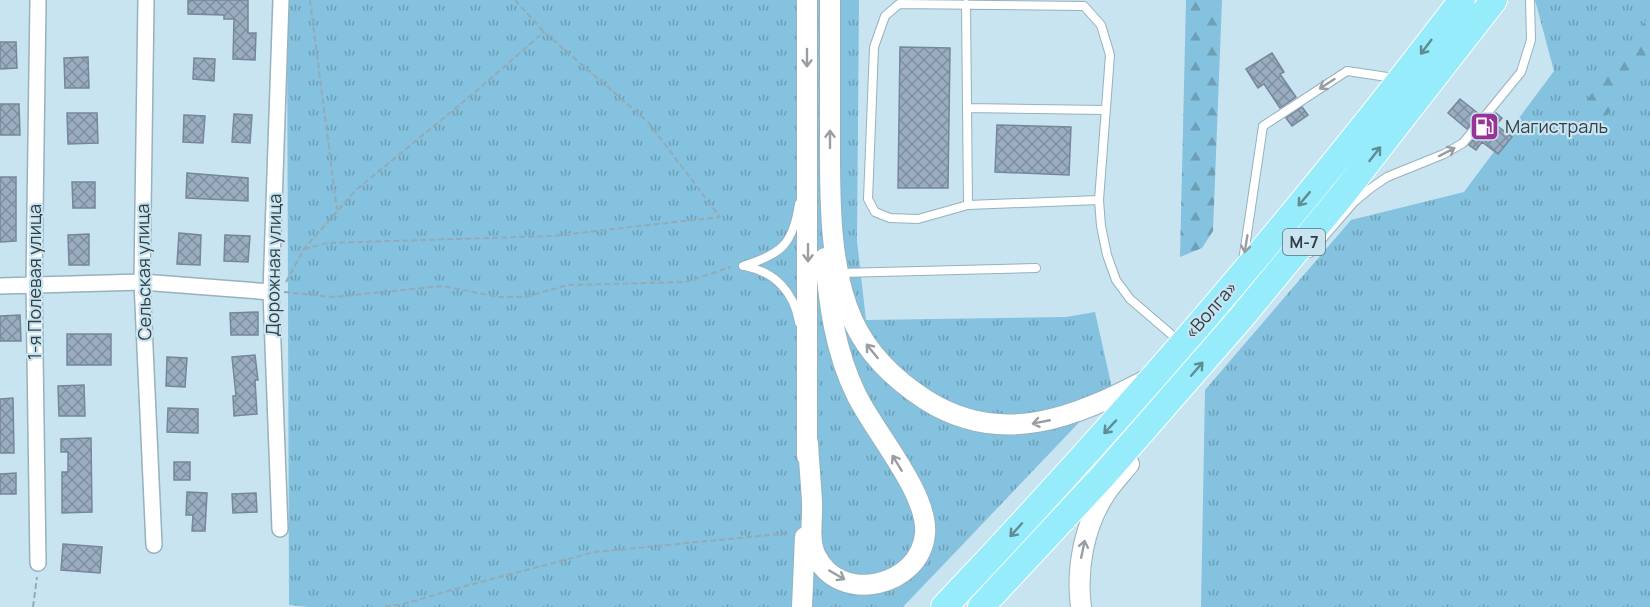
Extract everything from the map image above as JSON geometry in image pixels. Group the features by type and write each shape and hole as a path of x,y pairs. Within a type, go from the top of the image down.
{"highway":[{"name":"«Волга»","path":"944,607 1123,412 1241,275 1402,79 1462,0"},
{"name":"«Волга»","path":"981,607 1178,391 1241,318 1343,194 1494,0"}],"street":[{"name":"1-я Полевая улица","path":"38,0 34,285 38,563"},
{"name":"Сельская улица","path":"146,0 142,282 154,545"},
{"name":"Дорожная улица","path":"280,529 271,292 281,0"},
{"path":"802,607 808,443 807,0"},
{"path":"830,0 830,198 839,273 853,322 866,345 890,373 941,409 964,418 1008,425 1054,419 1119,394 1153,376"},
{"path":"808,443 812,538 816,556 838,578 854,584 873,585 903,574 920,551 925,536 925,518 918,498 856,396 839,349 828,302 824,247 830,198"},
{"path":"0,286 142,282 271,292"},
{"path":"1081,607 1079,579 1081,559 1096,509 1106,492 1146,443 1178,391"}],"lane":[{"path":"1301,262 1354,202 1371,188 1387,177 1444,154 1463,143 1521,72 1531,40 1530,0"},
{"path":"1099,200 968,205 918,219 890,218 875,212 868,199 874,47 885,15 899,4 1084,6 1101,25 1110,55 1099,200 1101,226 1116,280 1130,299 1182,344"},
{"path":"966,4 968,205"},
{"path":"1241,275 1263,126 1347,71 1402,79"},
{"path":"968,108 1105,110"},
{"path":"743,266 776,254 792,236 796,224 808,137"},
{"path":"743,266 758,269 770,275 782,284 791,296 797,311 808,373"},
{"path":"839,273 1036,268"},
{"path":"1241,318 1293,270"}],"path":[{"path":"310,0 337,210"},
{"path":"303,249 328,243 552,236 720,218 648,122 544,32 515,0"},
{"path":"544,32 356,190 303,249 281,292 333,297 443,286 498,297 525,297 568,285 686,282 724,268 743,266"},
{"path":"385,607 404,604 595,552 805,531"},
{"path":"33,607 38,563"}],"green space":[{"path":"287,0 859,0 857,241 866,320 1066,317 1095,312 1112,388 903,607 308,607 289,605"},
{"path":"1186,0 1222,0 1213,231 1202,248 1180,257"},
{"path":"1535,0 1650,0 1650,607 1201,607 1205,390 1351,220 1464,192 1554,71"},
{"path":"1650,15 1650,57 1599,126 1581,108"}],"building":[{"path":"188,0 248,0 248,33 256,33 255,60 233,59 234,19 224,19 224,15 188,14"},
{"path":"0,42 16,42 17,68 0,69"},
{"path":"900,47 950,48 948,188 898,188"},
{"path":"1272,53 1284,72 1280,74 1296,97 1280,108 1264,84 1258,88 1246,69"},
{"path":"88,57 89,88 65,88 64,58"},
{"path":"194,58 215,59 214,81 193,79"},
{"path":"1460,99 1479,114 1467,129 1448,113"},
{"path":"0,104 19,104 20,135 0,135"},
{"path":"1302,107 1308,115 1292,126 1286,118"},
{"path":"67,113 97,113 98,143 68,144"},
{"path":"1496,113 1502,118 1496,125 1512,137 1498,154 1482,142 1476,150 1469,145"},
{"path":"234,114 252,115 250,143 232,142"},
{"path":"184,115 205,116 203,143 183,142"},
{"path":"997,125 1071,127 1069,175 995,172"},
{"path":"187,173 248,178 248,201 186,198"},
{"path":"0,177 16,177 16,241 0,242"},
{"path":"72,182 95,182 95,208 73,208"},
{"path":"179,233 201,235 200,265 177,264"},
{"path":"89,234 89,265 69,265 68,235"},
{"path":"225,235 250,236 248,262 224,261"},
{"path":"258,312 258,335 231,335 230,313"},
{"path":"20,315 21,341 0,341 0,316"},
{"path":"67,334 111,334 111,365 67,365"},
{"path":"255,355 258,380 255,380 257,414 234,416 233,396 236,396 232,357"},
{"path":"167,357 187,358 185,387 166,386"},
{"path":"84,385 85,416 59,416 58,386"},
{"path":"13,398 14,453 0,453 0,399"},
{"path":"168,408 198,409 198,433 167,432"},
{"path":"91,438 92,512 62,513 62,472 68,472 68,452 61,452 61,439"},
{"path":"174,462 190,462 190,480 174,480"},
{"path":"16,473 16,494 0,494 0,474"},
{"path":"187,492 207,493 205,531 192,531 193,515 186,515"},
{"path":"256,493 257,512 233,513 232,494"},
{"path":"63,544 102,547 100,573 61,570"}],"place":[{"name":"Магистраль","path":"1484,127"}]}
